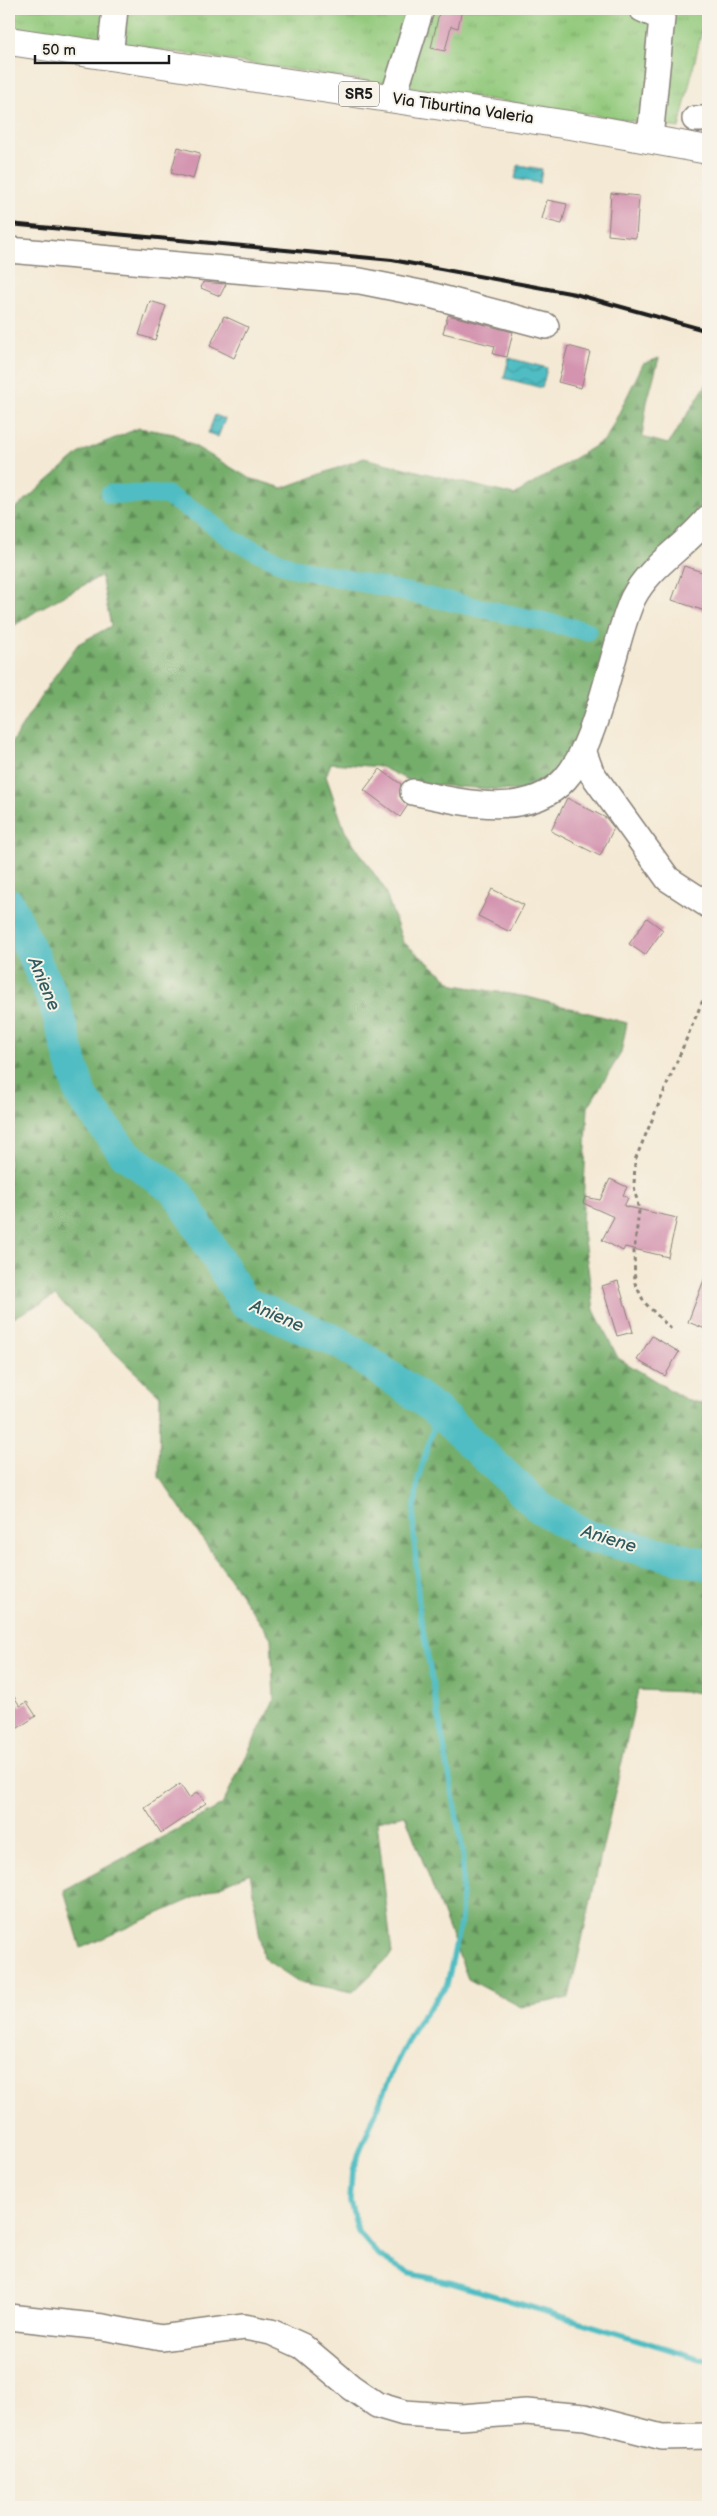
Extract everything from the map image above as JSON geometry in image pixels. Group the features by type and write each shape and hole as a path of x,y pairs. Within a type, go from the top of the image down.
{"main road":[{"name":"Via Tiburtina Valeria","path":"9,41 650,138 708,150"}],"street":[{"path":"110,57 115,9"},
{"path":"384,98 405,9"},
{"path":"384,98 420,9"},
{"path":"642,9 662,18 650,138"},
{"path":"9,250 360,281 430,295 546,326"},
{"path":"413,792 452,801 505,804 525,800 552,789 563,781 582,750 600,704 634,597 656,568 708,518"},
{"path":"582,750 591,772 668,879 708,905"},
{"path":"9,2317 104,2327 161,2338 244,2327 271,2332 302,2346 351,2387 376,2405 404,2413 461,2417 526,2412 585,2417 662,2437 708,2436"}],"path":[{"path":"671,1329 644,1302 635,1283 634,1252 639,1211 634,1186 635,1160 708,988"}],"green space":[{"path":"9,9 707,9 679,128 9,27"},
{"path":"659,358 647,402 642,437 668,444 708,382 708,507 644,571 592,712 561,764 541,783 519,791 416,784 381,767 331,763 326,776 345,831 384,888 403,942 455,985 528,997 627,1023 621,1053 588,1107 582,1226 594,1310 618,1358 685,1399 708,1405 708,1693 638,1690 569,1998 521,2007 468,1979 405,1815 377,1821 392,1954 353,1992 299,1982 263,1958 250,1873 81,1948 64,1890 222,1805 274,1700 271,1638 159,1477 160,1396 55,1296 9,1320 9,746 49,684 78,644 111,626 101,576 41,608 9,629 9,514 81,452 139,428 174,434 249,478 283,488 364,458 514,495 606,439 643,364"}],"water":[{"path":"518,165 542,169 540,183 515,179"},
{"path":"509,358 547,368 542,388 504,378"},
{"path":"215,415 225,419 218,437 208,433"}],"building":[{"path":"440,9 462,9 458,28 451,26 445,51 431,48"},
{"path":"178,147 200,153 193,179 171,173"},
{"path":"611,193 639,196 636,238 608,235"},
{"path":"547,200 567,204 562,224 542,219"},
{"path":"203,282 226,284 220,296 201,288"},
{"path":"150,301 166,306 155,340 139,335"},
{"path":"448,315 513,332 507,357 493,354 495,346 443,333"},
{"path":"224,316 248,327 234,358 210,346"},
{"path":"568,346 590,352 581,388 558,382"},
{"path":"684,566 708,574 708,612 672,600"},
{"path":"380,769 401,784 400,797 408,805 400,817 364,790"},
{"path":"567,798 606,818 614,828 600,856 551,831"},
{"path":"492,889 524,905 510,932 478,916"},
{"path":"647,918 663,930 645,955 629,944"},
{"path":"610,1179 627,1187 623,1195 628,1198 624,1206 677,1218 668,1257 625,1247 623,1251 602,1240 614,1217 583,1203 585,1197 600,1200"},
{"path":"708,1272 708,1330 688,1322"},
{"path":"618,1281 633,1332 617,1336 602,1286"},
{"path":"652,1336 679,1352 665,1376 637,1360"},
{"path":"9,1689 20,1706 27,1702 36,1716 9,1734"},
{"path":"180,1784 189,1798 198,1792 206,1803 161,1833 145,1808"}],"waterway":[{"path":"110,494 166,495 200,515 233,540 290,567 587,631"},
{"name":"Aniene","path":"9,904 54,1001 81,1096 125,1154 177,1192 244,1302 340,1343 402,1385 438,1412 539,1507 587,1536 708,1565"},
{"path":"438,1412 418,1479 413,1520 419,1608 463,1851 461,1920 447,1985 417,2023 393,2069 352,2171 350,2201 358,2232 379,2256 408,2273 452,2283 708,2361"}],"railway":[{"path":"9,224 392,260 575,294 708,331"}]}
